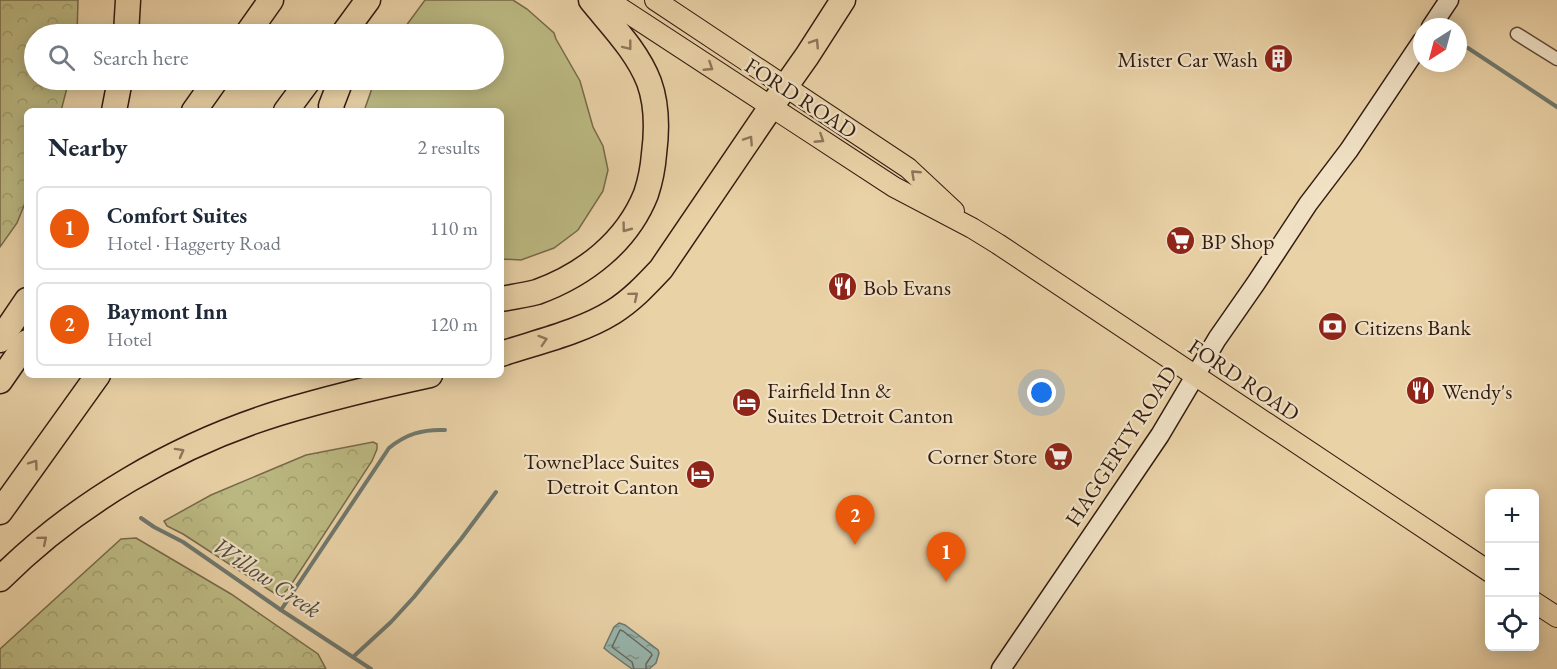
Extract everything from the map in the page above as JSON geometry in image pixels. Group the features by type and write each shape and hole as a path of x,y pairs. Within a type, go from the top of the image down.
{"highway":[{"path":"127,24 128,0"},
{"path":"254,24 271,0"},
{"path":"350,24 368,0"},
{"path":"368,24 379,0"},
{"path":"504,298 536,292 588,267 611,247 632,220 646,194 653,164 656,136 649,83 638,59 591,0"},
{"path":"504,353 591,323 613,312 641,291 661,269 843,0"},
{"path":"115,108 118,90"},
{"path":"196,108 209,90"},
{"path":"288,108 302,90"},
{"path":"332,108 338,90"},
{"path":"0,340 24,304"},
{"path":"0,381 24,346"},
{"path":"0,512 96,378"},
{"path":"0,579 77,513 129,480 192,446 278,413 337,396 416,378"}],"main road":[{"name":"FORD ROAD","path":"608,0 894,187 972,228 1485,569"},
{"name":"FORD ROAD","path":"655,0 908,168 972,228"},
{"path":"1437,18 1449,0"},
{"name":"HAGGERTY ROAD","path":"1001,669 1160,435 1217,339 1308,204 1350,150 1413,55"},
{"path":"1539,605 1557,617"}],"street":[{"path":"1517,34 1557,59"}],"green space":[{"path":"0,0 78,0 77,24 24,24 24,90 66,90 62,108 24,108 24,206 17,223 0,247"},
{"path":"425,0 513,0 554,33 580,81 593,127 603,146 608,170 603,191 578,230 554,248 521,260 504,259 504,108 365,108 371,90 504,90 504,24 407,24"},
{"path":"373,442 377,444 377,449 372,461 283,594 274,593 167,526 164,521 211,495 306,455"},
{"path":"136,538 231,594 318,654 326,669 0,669 0,649 121,539"}],"water":[{"path":"619,623 658,650 656,663 649,669 632,669 604,648 614,627"}],"waterway":[{"path":"1468,48 1557,107"},
{"path":"281,610 389,448 415,433 445,430"},
{"path":"353,657 414,597 496,492"},
{"name":"Willow Creek","path":"141,518 183,542 371,669"}],"place":[{"name":"Mister Car Wash","path":"1279,59"},
{"name":"BP Shop","path":"1180,241"},
{"name":"Bob Evans","path":"842,287"},
{"name":"Citizens Bank","path":"1333,327"},
{"name":"Wendy's","path":"1421,391"},
{"name":"Fairfield Inn & Suites Detroit Canton","path":"746,403"},
{"name":"Corner Store","path":"1058,456"},
{"name":"TownePlace Suites Detroit Canton","path":"700,474"},
{"name":"Baymont Inn","path":"855,545"},
{"name":"Comfort Suites","path":"946,582"}]}
